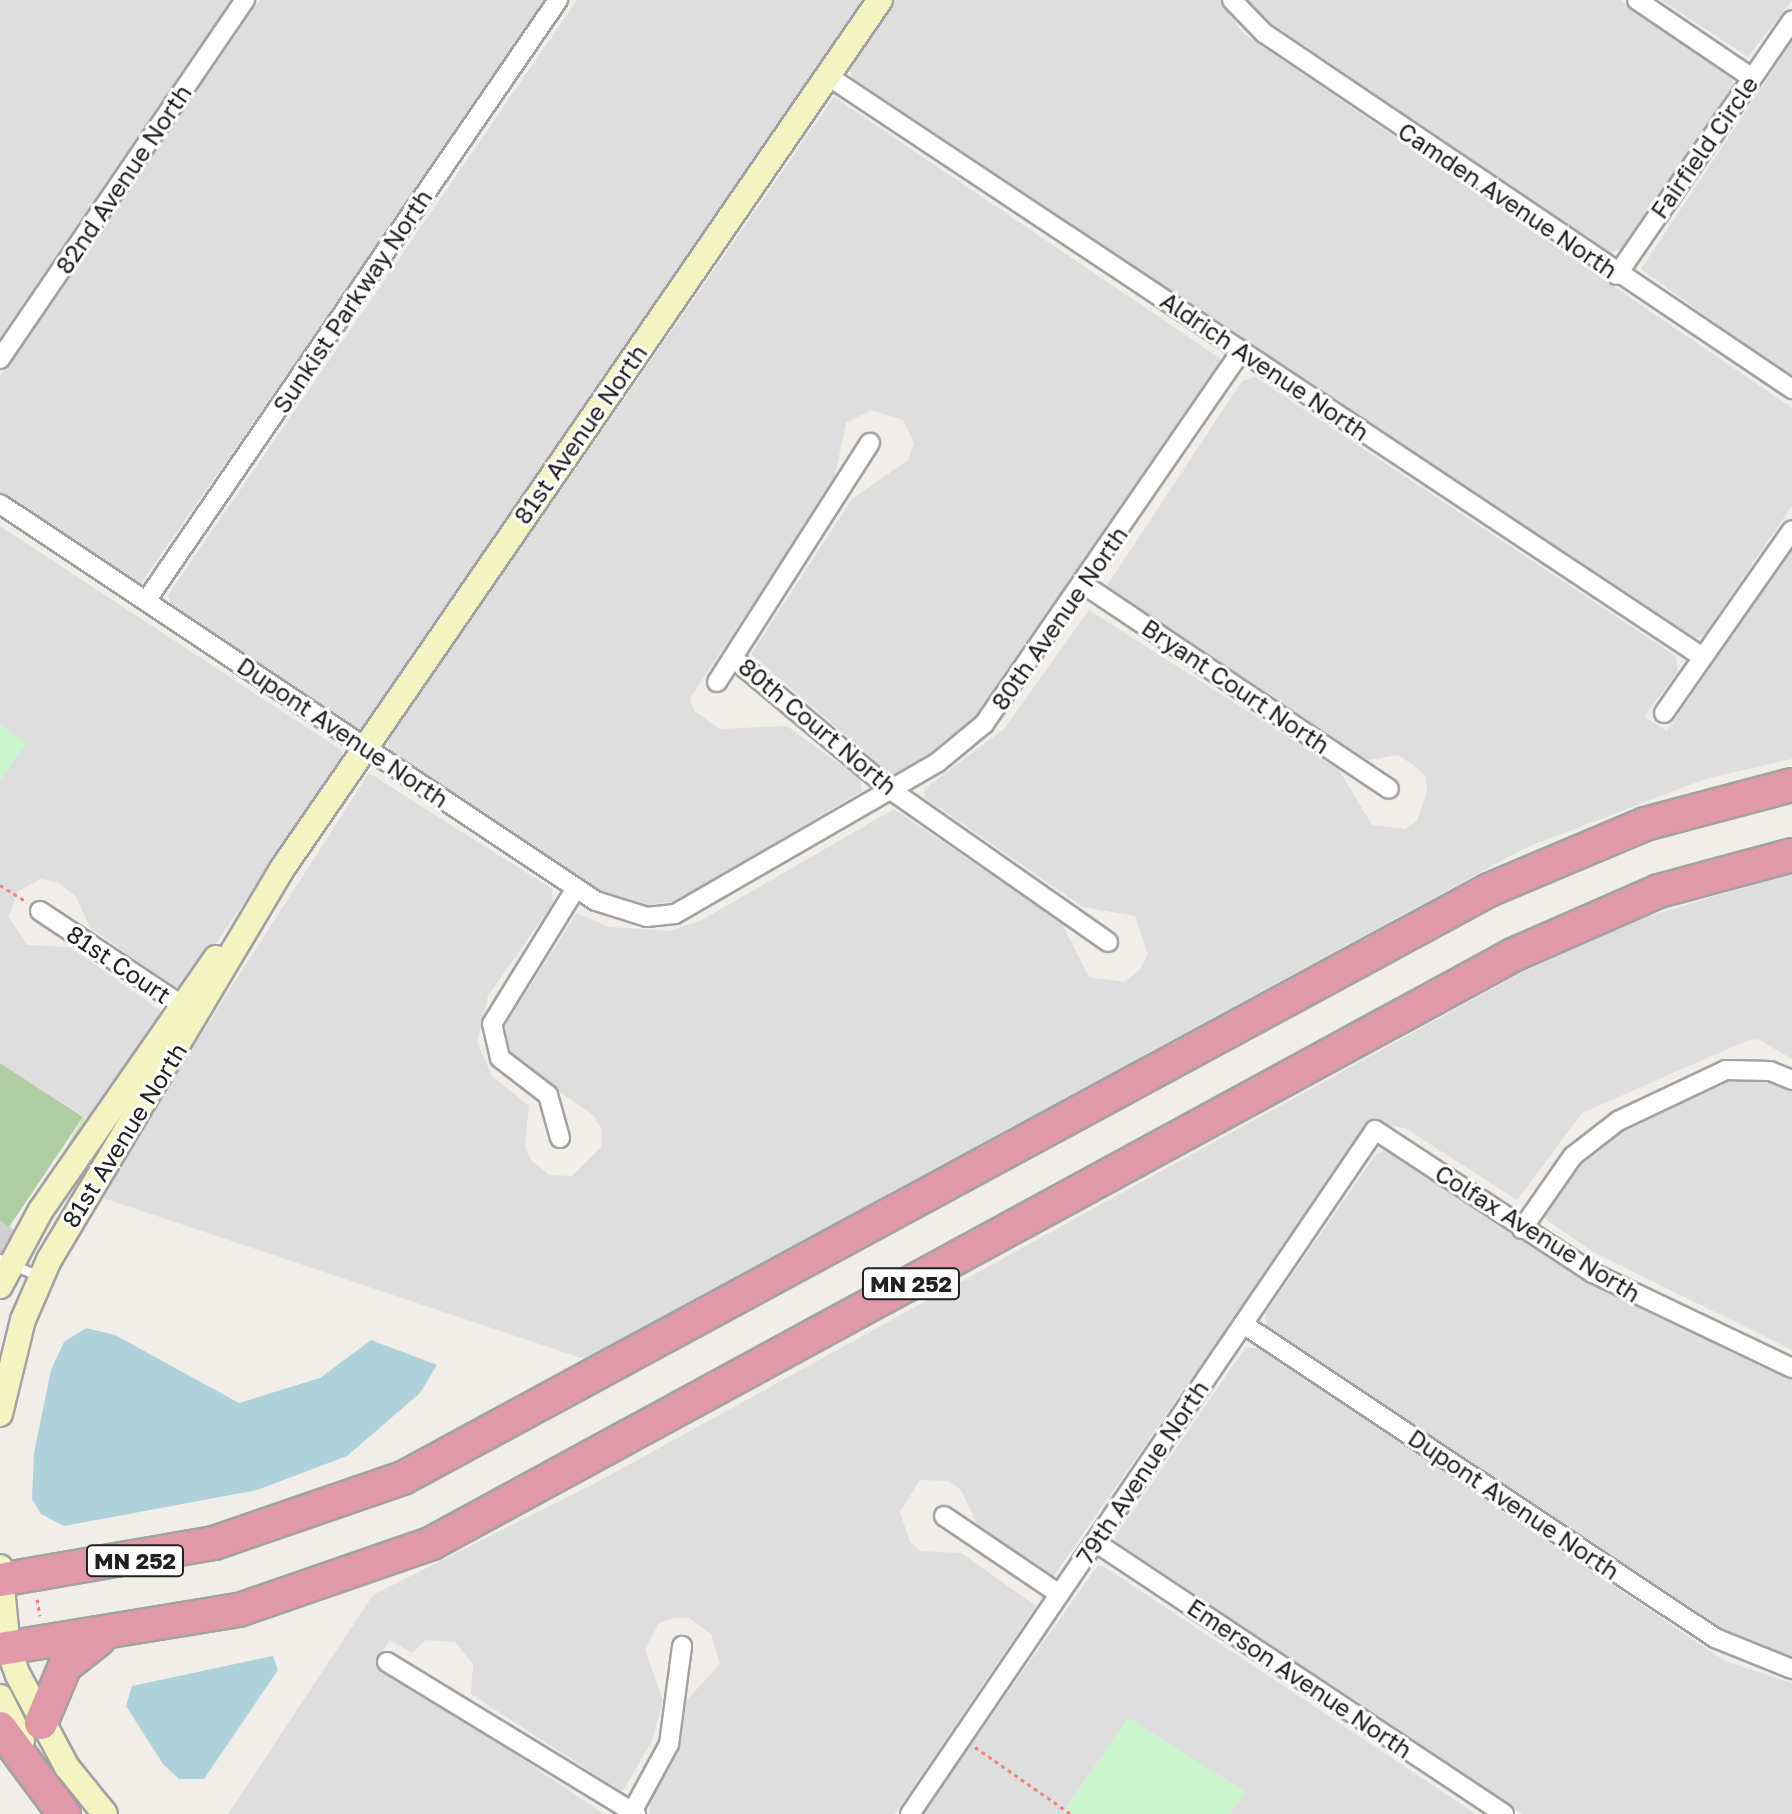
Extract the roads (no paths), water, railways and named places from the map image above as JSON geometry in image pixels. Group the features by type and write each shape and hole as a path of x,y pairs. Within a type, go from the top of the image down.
{"highway":[{"name":"MN 252","path":"0,1580 204,1546 403,1478 1489,890 1645,824 1792,785"},
{"name":"MN 252","path":"4,1649 101,1638 261,1604 432,1543 1557,932 1682,883 1792,855"},
{"path":"41,1723 65,1666 101,1638"},
{"path":"0,1728 66,1814"}],"street":[{"name":"82nd Avenue North","path":"0,359 245,0"},
{"name":"Sunkist Parkway North","path":"146,601 558,0"},
{"name":"81st Avenue North","path":"4,1270 189,1010 364,746 880,0"},
{"name":"Camden Avenue North","path":"1232,0 1264,33 1617,275 1792,389"},
{"path":"1637,0 1752,78"},
{"name":"Fairfield Circle","path":"1617,275 1792,20"},
{"name":"Aldrich Avenue North","path":"828,76 1701,656"},
{"name":"80th Avenue North","path":"699,904 891,790 984,724 1241,351"},
{"name":"80th Court North","path":"870,443 733,658 891,790 1108,942"},
{"name":"Dupont Avenue North","path":"0,504 576,888 621,912 647,917 699,904"},
{"path":"1664,713 1792,530"},
{"name":"Bryant Court North","path":"1083,584 1389,789"},
{"path":"717,682 733,658"},
{"path":"560,1138 548,1095 500,1058 492,1024 576,888"},
{"name":"81st Court","path":"40,911 189,1010"},
{"name":"81st Avenue North","path":"0,1414 41,1277 189,1010"},
{"path":"1522,1229 1573,1156 1618,1121 1726,1070 1770,1071 1792,1080"},
{"name":"Colfax Avenue North","path":"1375,1130 1522,1229 1605,1279 1792,1368"},
{"name":"79th Avenue North","path":"910,1814 1375,1130"},
{"name":"Dupont Avenue North","path":"1243,1324 1715,1638 1792,1669"},
{"path":"944,1516 1059,1594"},
{"name":"Emerson Avenue North","path":"1095,1542 1504,1814"},
{"path":"0,1567 4,1649 41,1723 105,1814"},
{"path":"387,1662 633,1813 669,1744 682,1646"},
{"path":"0,1697 66,1814"}],"lane":[{"path":"4,1270 41,1277"}],"water":[{"path":"86,1328 115,1335 239,1403 320,1378 371,1340 437,1365 420,1393 347,1456 257,1490 64,1526 41,1514 32,1499 34,1453 51,1370 64,1342"},
{"path":"273,1656 278,1670 204,1779 179,1779 163,1764 126,1706 132,1686"}]}
